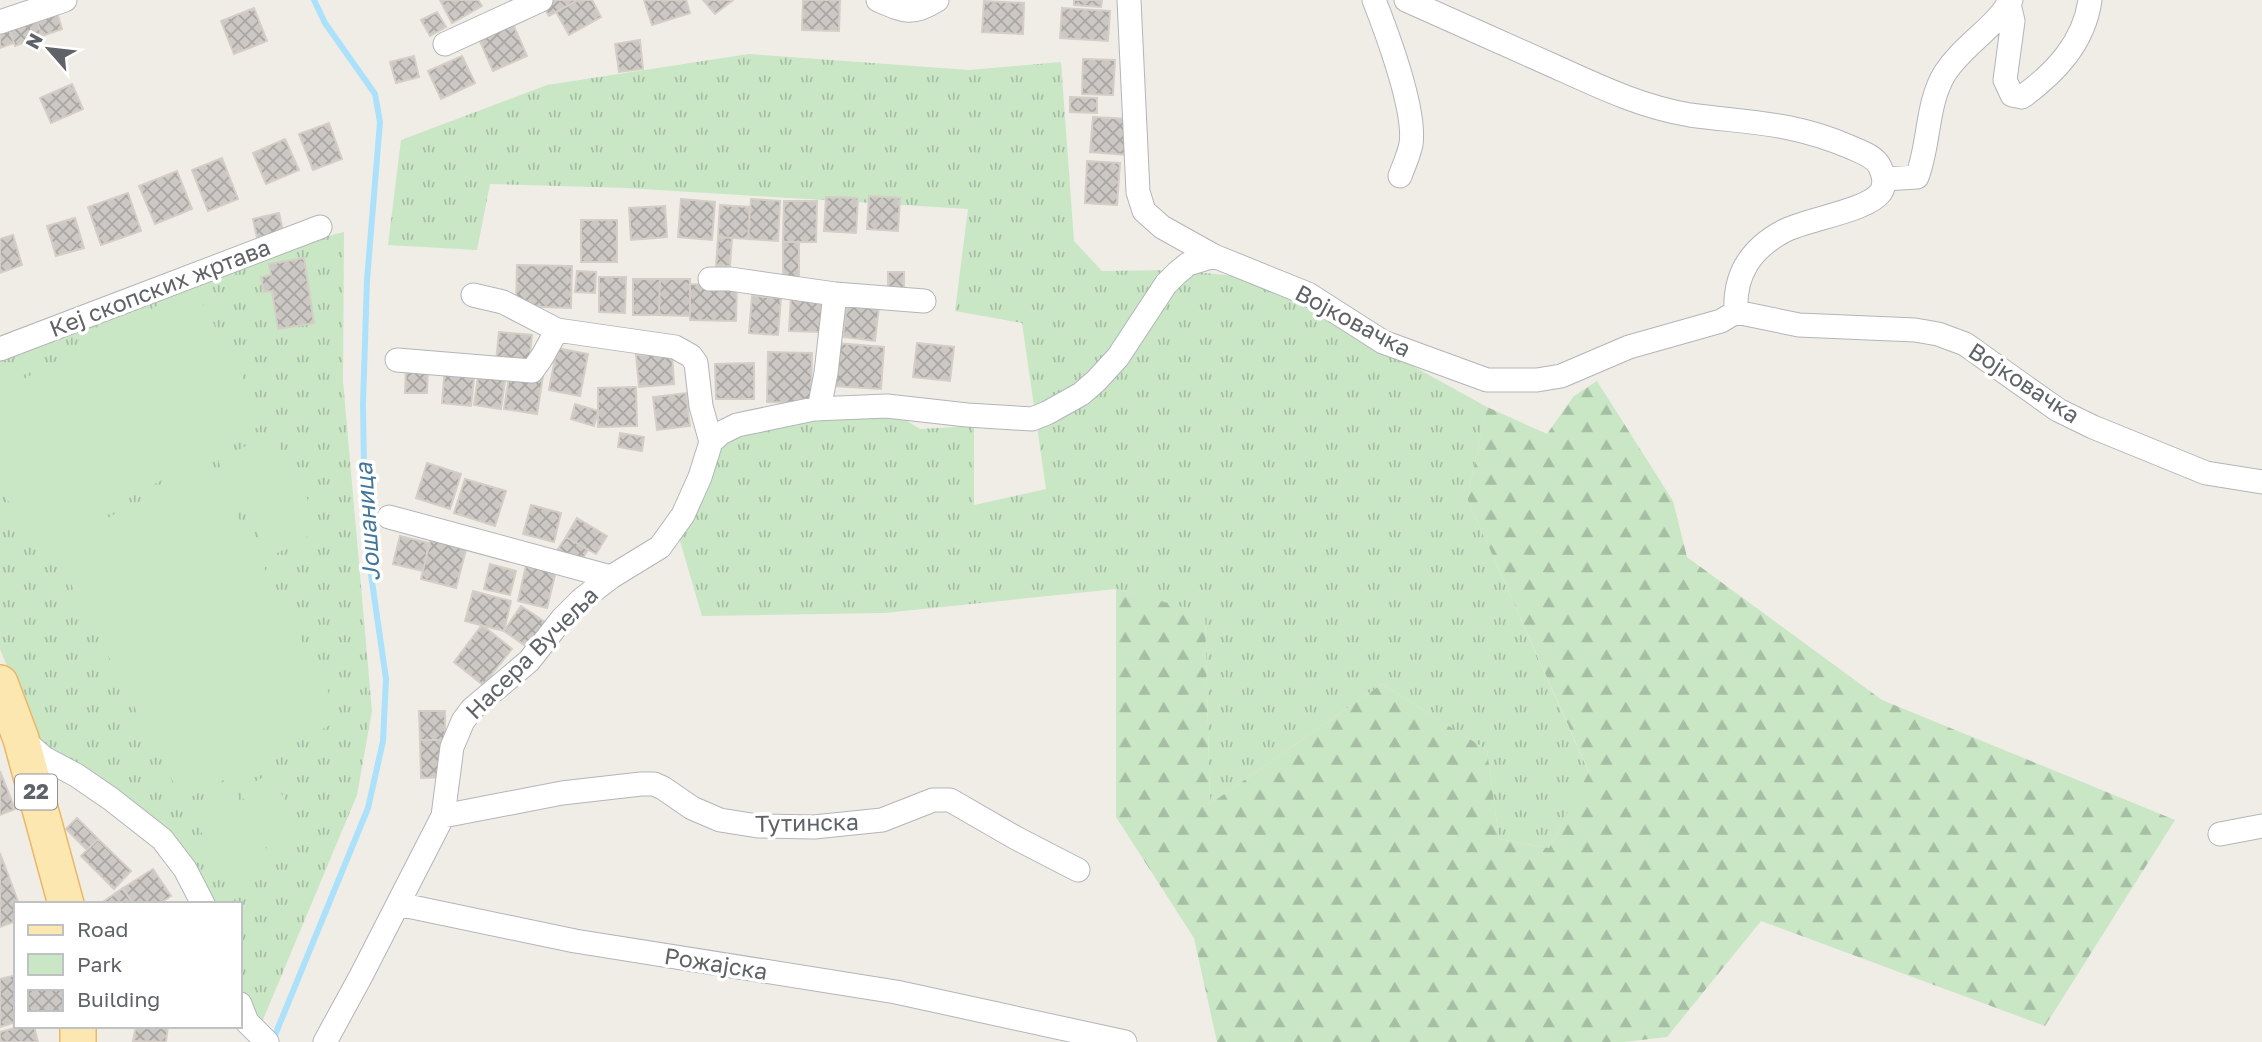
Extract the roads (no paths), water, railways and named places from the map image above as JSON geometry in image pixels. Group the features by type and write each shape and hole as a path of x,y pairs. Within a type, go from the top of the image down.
{"main road":[{"name":"22","path":"0,683 10,734 65,902"}],"street":[{"path":"0,22 65,0"},
{"path":"446,44 541,0"},
{"path":"877,0 908,12 919,11 937,0"},
{"name":"Војковачка","path":"1129,0 1138,192 1144,211 1162,227 1214,256 1308,294 1383,342 1487,380 1537,380 1561,376 1629,347 1721,321 1736,312 1800,326 1915,330 1938,334 1965,344 2058,410 2093,427 2206,474 2262,482"},
{"path":"1374,0 1399,74 1412,129 1408,157 1400,176"},
{"path":"1406,0 1653,108 1786,126 1830,138 1872,158 1885,179 1880,194 1873,200 1784,231 1758,250 1748,261 1737,283 1736,312"},
{"path":"2009,1 2013,22 2005,80 2012,95 2022,97 2060,65 2088,14 2090,0"},
{"path":"1885,179 1917,177 1923,162 1933,100 1945,73 2009,1"},
{"name":"Кеј скопских жртава","path":"0,349 320,227"},
{"path":"473,295 503,302 556,330 675,347 685,351 696,363 701,406 711,442 720,433 737,425 819,409 887,406 1032,419 1081,394 1096,381 1118,357 1166,284 1188,264 1214,256"},
{"path":"710,279 730,279 835,294 925,300"},
{"path":"819,409 835,294"},
{"path":"397,360 532,371 556,330"},
{"name":"Насера Вучеља","path":"443,816 452,747 463,721 472,709 529,661 572,608 611,577 660,547 675,529 700,477 711,442"},
{"name":"Насера Вучеља","path":"388,517 611,577"},
{"path":"10,734 111,799 162,839 185,869 202,902"},
{"name":"Тутинска","path":"443,816 562,793 641,784 653,784 663,788 692,808 720,820 758,826 814,827 882,820 933,800 950,800 1078,870"},
{"path":"325,1042 443,816"},
{"path":"2220,834 2262,826"},
{"name":"Рожајска","path":"398,904 575,941 896,992 1031,1033 1089,1033 1125,1042"},
{"path":"242,1008 247,1021 262,1038"}],"waterway":[{"name":"Јошаница","path":"273,1040 368,808 383,741 386,679 365,533 363,404 367,280 380,122 375,94 325,23 314,0"}]}
